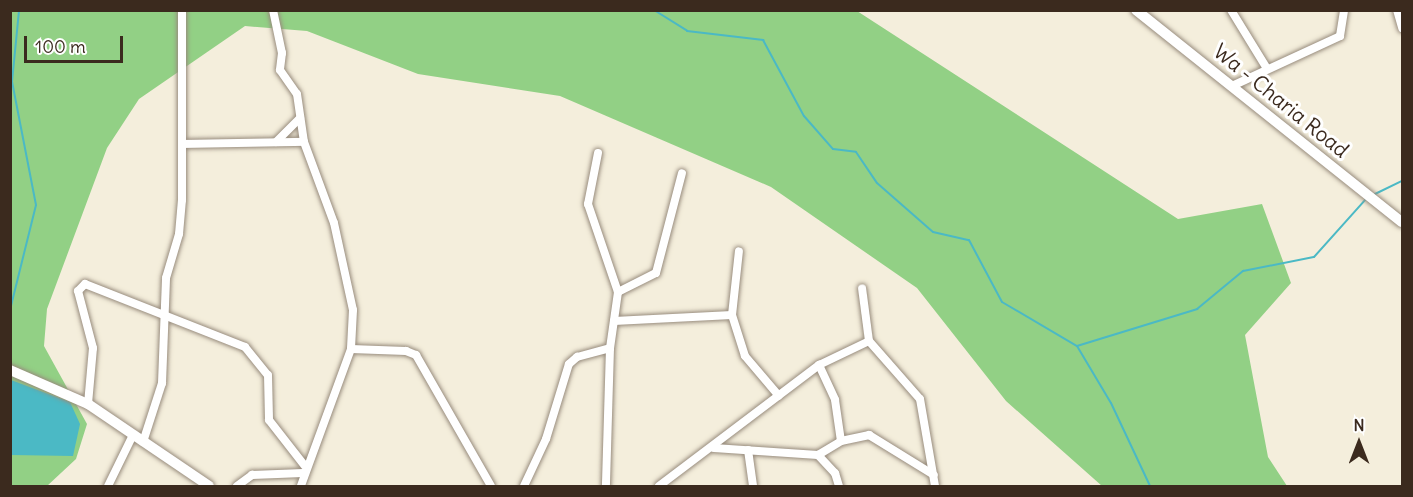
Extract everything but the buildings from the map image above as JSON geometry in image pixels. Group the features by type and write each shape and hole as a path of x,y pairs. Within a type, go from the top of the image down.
{"street":[{"path":"143,442 162,382 166,278 178,234 185,144 180,31 182,10"},
{"path":"273,10 282,53 280,70 297,94 304,142 348,272 353,310 351,349 304,470 301,486"},
{"name":"Wa - Charia Road","path":"1136,10 1402,222"},
{"path":"1231,10 1266,68"},
{"path":"1232,86 1266,68 1340,36 1344,10"},
{"path":"1398,10 1402,28"},
{"path":"276,142 300,118"},
{"path":"185,144 304,142"},
{"path":"598,153 588,204 618,292 610,348 606,486"},
{"path":"618,292 656,273 682,173"},
{"path":"739,251 732,315 745,356 779,396"},
{"path":"88,404 93,348 81,307 80,284 245,347 267,375 269,420 304,470"},
{"path":"862,288 869,341 920,399 935,486"},
{"path":"614,321 732,315"},
{"path":"659,486 714,448 819,365 869,341"},
{"path":"524,486 546,439 569,364 577,357 610,348"},
{"path":"351,349 406,351 416,355 491,486"},
{"path":"819,365 835,400 841,441"},
{"path":"10,370 88,404 209,486"},
{"path":"108,486 133,435"},
{"path":"714,448 818,454 841,441 869,435 934,475"},
{"path":"748,450 753,486"},
{"path":"818,454 835,473 839,486"},
{"path":"237,486 252,475 304,470"}],"green space":[{"path":"10,11 857,11 1178,219 1262,204 1291,283 1245,335 1268,457 1287,486 1102,486 1006,401 917,288 771,187 560,96 418,74 307,31 245,26 139,99 107,148 47,309 44,346 87,424 76,459 47,486 11,486"}],"water":[{"path":"11,380 70,402 80,424 73,456 11,455"}],"waterway":[{"path":"10,310 36,205 12,82 19,10"},
{"path":"654,10 687,31 763,40 804,116 833,149 856,152 877,183 933,232 969,240 1002,302 1077,346 1111,403 1150,486"},
{"path":"1375,194 1402,181"},
{"path":"1077,346 1197,309 1243,271 1314,257 1367,198"}]}
